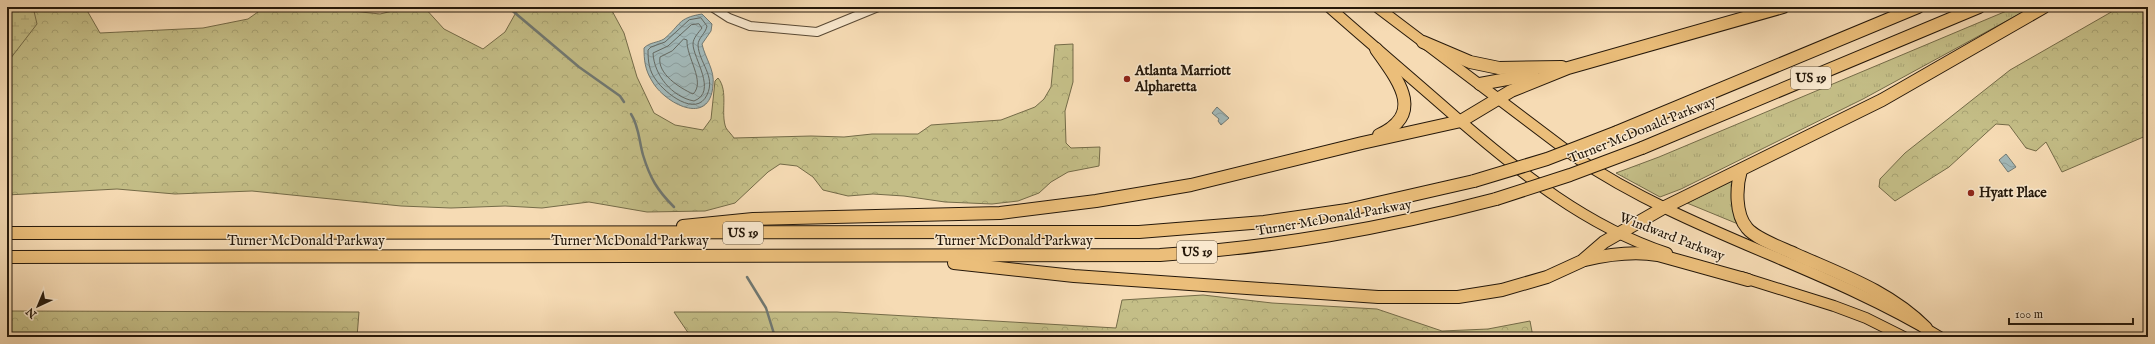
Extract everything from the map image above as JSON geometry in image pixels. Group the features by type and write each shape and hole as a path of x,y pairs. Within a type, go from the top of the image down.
{"highway":[{"path":"634,232 753,219 967,214 1037,209 1183,187 1362,143 1461,121 1498,98 1568,68 1784,7"},
{"name":"Turner McDonald Parkway","path":"7,233 1098,233 1183,230 1264,222 1347,210 1474,181 1547,159 1617,132 1918,7"},
{"name":"Turner McDonald Parkway","path":"7,257 1103,256 1216,251 1340,235 1432,216 1496,199 1570,175 1642,148 1979,7"},
{"path":"894,256 1074,276 1415,299 1458,297 1502,290 1547,277 1582,260 1604,242 1665,207 1882,100 2044,7"},
{"path":"1423,42 1470,62 1499,68 1568,68"},
{"path":"1362,143 1387,131 1397,122 1404,110 1406,98 1400,83 1376,49"},
{"path":"1480,84 1518,77 1540,79"},
{"path":"1741,170 1739,177 1738,199 1740,214 1747,228 1769,242 1878,292 1908,311 1926,328"},
{"path":"1582,260 1621,253 1644,253 1658,255 1748,280"}],"main road":[{"name":"Windward Parkway","path":"1329,7 1494,150 1558,200 1619,233 1659,250 1748,280 1834,306 1866,318 1904,337"},
{"name":"Windward Parkway","path":"1377,7 1574,156 1606,177 1665,207 1880,305 1926,328 1940,337"}],"street":[{"path":"712,7 729,18 750,26 817,32 878,7"}],"green space":[{"path":"7,7 85,7 100,33 203,28 248,19 265,7 315,7 322,10 380,14 409,7 424,7 444,29 483,49 505,32 519,7 610,7 624,33 637,77 654,113 675,125 703,130 711,119 715,81 718,78 723,89 724,96 724,122 726,128 734,138 811,136 844,137 872,134 918,134 931,125 1001,120 1035,107 1044,99 1051,87 1055,45 1073,44 1073,82 1065,111 1066,143 1071,148 1100,147 1099,166 1068,172 1051,182 1039,193 1018,201 992,204 945,202 904,196 873,194 848,196 823,190 813,177 797,166 780,164 768,172 735,203 705,211 647,212 589,202 542,208 505,206 451,208 401,206 252,191 175,194 117,189 7,195"},
{"path":"7,7 33,7 37,24 7,63"},
{"path":"2016,7 2032,7 1863,99 1681,189 1660,197 1616,173 1659,157"},
{"path":"2120,7 2148,7 2148,135 2062,172 2046,142 2036,151 2026,148 2009,125 1996,124 1949,167 1895,201 1879,187 1880,179 1905,153 2010,70"},
{"path":"1732,181 1738,224 1687,203"},
{"path":"1203,295 1272,303 1377,309 1442,331 1488,329 1530,321 1533,337 691,337 674,312 837,312 1116,328 1122,300"},
{"path":"7,311 359,312 357,337 7,337"}],"water":[{"path":"702,14 712,24 711,31 702,44 713,74 713,85 710,98 704,106 696,108 686,107 666,97 652,81 645,65 644,48 664,39 683,20"},
{"path":"1217,107 1229,118 1221,125 1218,121 1219,119 1212,113"},
{"path":"2006,154 2016,167 2008,172 1999,160"}],"waterway":[{"path":"508,7 579,67 620,96 624,102"},
{"path":"631,114 636,124 643,155 651,177 663,195 674,207"},
{"path":"747,277 766,308 775,337"}],"place":[{"name":"Atlanta Marriott Alpharetta","path":"1127,79"},
{"name":"Hyatt Place","path":"1971,193"}]}
